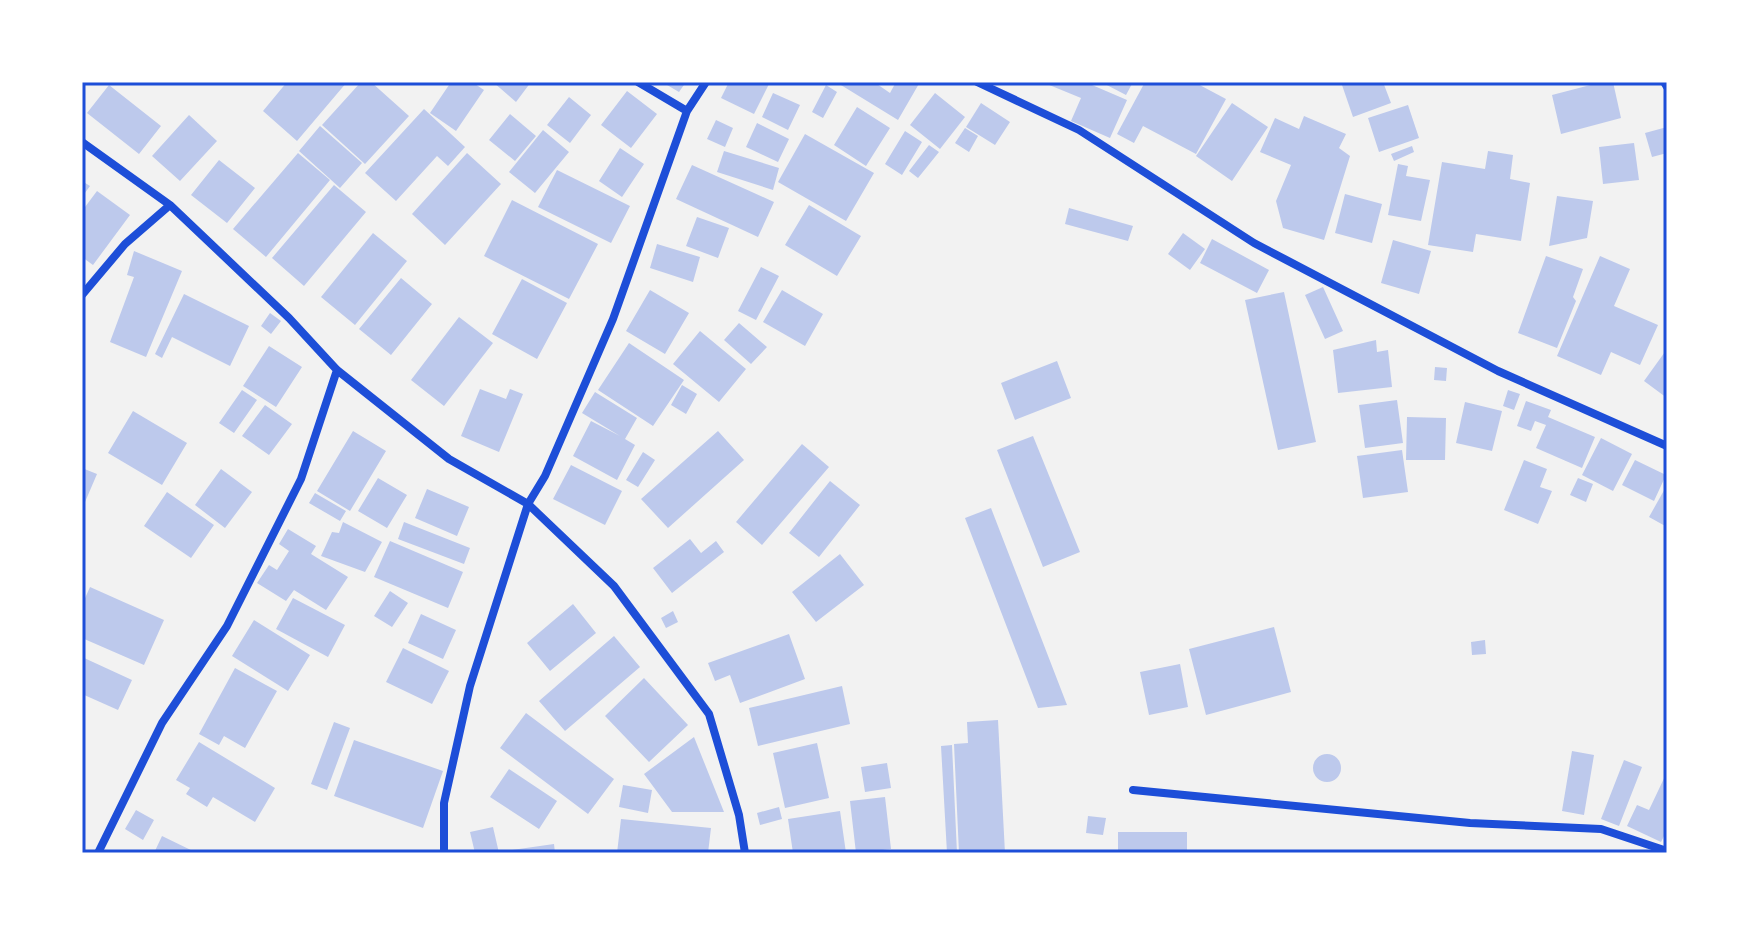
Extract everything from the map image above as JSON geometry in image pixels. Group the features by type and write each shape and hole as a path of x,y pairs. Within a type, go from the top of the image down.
{"street":[{"path":"638,82 687,111"},
{"path":"444,853 444,803 470,686 528,504 545,476 613,319 687,111 706,82"},
{"path":"977,82 1079,130 1254,243 1498,371 1667,446"},
{"path":"82,142 170,205 289,318 337,370 449,459 528,504 614,586 709,714 739,815 745,853"},
{"path":"82,295 125,244 170,205"},
{"path":"98,853 162,723 227,626 301,479 337,370"},
{"path":"1133,790 1470,823 1601,829 1667,851"}],"building":[{"path":"287,82 347,82 297,141 263,111"},
{"path":"361,82 371,82 409,116 365,164 322,125"},
{"path":"451,82 472,82 484,90 456,131 430,113"},
{"path":"493,82 531,82 516,102"},
{"path":"662,82 686,82 679,92"},
{"path":"729,82 770,82 754,114 721,98"},
{"path":"836,82 874,82 890,93 896,82 920,82 898,120"},
{"path":"1042,82 1093,82 1092,85 1127,100 1110,138 1071,121 1081,98"},
{"path":"1101,82 1133,82 1126,95"},
{"path":"1145,82 1194,82 1226,99 1196,154 1143,126 1134,143 1117,134"},
{"path":"1383,82 1391,103 1353,117 1342,85"},
{"path":"1613,82 1621,118 1561,134 1552,95"},
{"path":"109,85 161,126 139,154 87,113"},
{"path":"826,85 837,92 823,118 812,112"},
{"path":"627,91 657,114 631,148 601,125"},
{"path":"773,93 800,105 788,130 762,117"},
{"path":"935,93 965,117 940,149 910,125"},
{"path":"569,97 591,115 570,143 547,125"},
{"path":"981,103 1010,122 995,145 966,127"},
{"path":"1232,103 1268,127 1232,181 1196,156"},
{"path":"1408,105 1419,138 1379,152 1368,118"},
{"path":"857,107 890,128 866,166 834,145"},
{"path":"424,109 465,147 448,166 437,156 396,201 365,173"},
{"path":"510,114 536,136 515,161 489,140"},
{"path":"189,115 217,141 180,181 152,156"},
{"path":"1304,116 1346,134 1339,148 1350,156 1324,240 1283,228 1276,201 1291,165 1260,152 1275,118 1299,129"},
{"path":"716,120 733,128 725,147 707,139"},
{"path":"757,123 789,139 778,162 746,147"},
{"path":"320,126 362,163 340,188 299,151"},
{"path":"1667,127 1667,153 1652,157 1645,133"},
{"path":"965,128 978,136 969,152 955,143"},
{"path":"543,130 569,152 535,193 509,172"},
{"path":"905,131 922,142 902,175 885,164"},
{"path":"805,134 874,173 846,221 778,182"},
{"path":"1634,143 1639,180 1603,184 1599,147"},
{"path":"929,145 939,152 918,178 909,171"},
{"path":"1412,146 1414,152 1394,161 1391,154"},
{"path":"620,148 644,164 622,197 599,181"},
{"path":"724,151 779,168 773,190 717,172"},
{"path":"1488,151 1513,155 1510,179 1530,183 1521,241 1476,234 1473,252 1428,245 1442,162 1485,169"},
{"path":"298,153 330,180 266,257 233,229"},
{"path":"467,153 501,184 445,245 412,214"},
{"path":"219,160 255,188 227,223 191,195"},
{"path":"1398,164 1408,166 1406,176 1430,180 1421,221 1388,215"},
{"path":"692,165 774,202 758,237 676,199"},
{"path":"557,170 630,206 611,243 538,207"},
{"path":"82,181 90,186 82,197"},
{"path":"334,185 366,212 304,286 272,258"},
{"path":"97,191 130,215 93,265 82,257 82,211"},
{"path":"1345,194 1382,204 1372,243 1335,233"},
{"path":"1557,196 1593,201 1587,238 1549,246"},
{"path":"512,200 598,244 569,299 484,256"},
{"path":"809,205 861,236 837,276 785,245"},
{"path":"1069,208 1133,226 1128,241 1065,224"},
{"path":"697,217 729,228 718,258 686,246"},
{"path":"373,233 407,261 355,325 321,297"},
{"path":"1183,233 1205,249 1190,270 1168,254"},
{"path":"1212,239 1269,270 1257,293 1200,263"},
{"path":"1393,240 1431,251 1419,294 1381,283"},
{"path":"657,244 700,257 693,282 650,268"},
{"path":"134,251 182,271 146,357 110,342 134,277 127,275"},
{"path":"1546,256 1583,269 1573,297 1576,301 1557,348 1518,333"},
{"path":"1600,256 1630,269 1614,306 1658,325 1640,365 1611,352 1601,375 1557,356"},
{"path":"761,267 779,276 756,320 738,311"},
{"path":"401,278 432,304 391,355 359,329"},
{"path":"522,279 567,303 537,359 492,334"},
{"path":"1323,287 1343,331 1325,339 1305,295"},
{"path":"650,290 689,313 665,354 626,331"},
{"path":"782,290 823,314 805,346 763,322"},
{"path":"1284,292 1316,442 1278,450 1245,300"},
{"path":"184,294 249,326 230,366 172,337 162,358 155,354"},
{"path":"270,313 281,321 271,334 261,326"},
{"path":"459,317 493,343 444,406 411,380"},
{"path":"739,323 767,347 751,364 724,340"},
{"path":"700,331 746,369 719,402 673,364"},
{"path":"1376,340 1377,352 1388,350 1392,387 1338,393 1333,350"},
{"path":"629,343 684,380 653,426 598,390"},
{"path":"269,346 302,367 276,407 243,386"},
{"path":"1667,349 1667,398 1644,381"},
{"path":"1057,361 1071,398 1015,420 1001,383"},
{"path":"1435,367 1447,368 1446,381 1434,380"},
{"path":"682,385 697,394 686,414 671,405"},
{"path":"480,389 506,399 510,389 523,394 499,452 461,436"},
{"path":"242,390 257,400 234,433 219,423"},
{"path":"1508,390 1520,394 1514,410 1503,406"},
{"path":"595,392 637,418 625,439 635,445 617,480 573,456 591,421 620,436 582,413"},
{"path":"1397,400 1403,443 1365,448 1359,405"},
{"path":"1526,401 1551,410 1548,417 1595,437 1582,468 1536,448 1546,425 1535,421 1531,431 1517,426"},
{"path":"1465,402 1502,411 1492,451 1456,443"},
{"path":"265,405 292,424 269,455 242,436"},
{"path":"133,411 187,443 162,485 108,453"},
{"path":"1407,417 1446,418 1445,460 1406,460"},
{"path":"353,431 386,451 350,511 317,491"},
{"path":"718,431 744,460 668,528 641,499"},
{"path":"1033,436 1080,552 1043,567 997,450"},
{"path":"1601,438 1632,454 1613,491 1582,475"},
{"path":"802,444 829,467 762,545 736,522"},
{"path":"1402,450 1408,492 1363,498 1357,456"},
{"path":"643,452 655,460 638,487 626,480"},
{"path":"1524,460 1547,469 1540,487 1552,491 1538,524 1504,510"},
{"path":"1635,460 1666,475 1654,501 1622,485"},
{"path":"571,465 622,491 605,525 553,499"},
{"path":"82,468 97,474 82,509"},
{"path":"221,469 252,492 225,528 195,505"},
{"path":"378,478 407,495 387,528 358,511"},
{"path":"1578,478 1593,484 1586,502 1570,495"},
{"path":"830,481 860,505 819,557 789,533"},
{"path":"1667,485 1667,527 1649,517"},
{"path":"427,489 469,507 457,536 415,518"},
{"path":"167,492 214,525 191,558 144,526"},
{"path":"315,493 346,511 340,521 309,503"},
{"path":"991,508 1067,705 1038,708 965,518"},
{"path":"343,522 382,542 365,572 321,556 332,532 339,533"},
{"path":"404,522 470,548 464,564 398,539"},
{"path":"288,529 316,546 311,554 348,577 326,610 294,590 286,601 257,583 269,565 277,570 289,551 279,544"},
{"path":"690,539 701,553 716,541 724,552 672,593 653,568"},
{"path":"390,541 463,572 448,608 374,577"},
{"path":"840,554 864,585 816,622 792,592"},
{"path":"90,587 164,620 144,665 82,638 82,605"},
{"path":"390,591 408,603 392,627 374,616"},
{"path":"293,598 345,625 328,657 276,629"},
{"path":"573,604 596,633 550,671 527,643"},
{"path":"673,611 678,622 666,628 661,618"},
{"path":"421,614 456,630 443,659 408,643"},
{"path":"254,620 310,655 288,691 232,656"},
{"path":"1274,627 1291,692 1206,715 1189,649"},
{"path":"789,634 805,679 740,703 730,675 715,681 708,663"},
{"path":"614,636 640,667 565,731 539,701"},
{"path":"1485,640 1486,654 1472,655 1471,642"},
{"path":"403,648 449,671 432,704 386,682"},
{"path":"82,657 132,680 118,710 82,694"},
{"path":"1180,664 1188,707 1149,715 1140,672"},
{"path":"235,668 277,691 245,748 224,736 219,745 199,734"},
{"path":"644,678 688,725 649,762 605,716"},
{"path":"842,686 850,724 758,746 749,708"},
{"path":"526,713 614,779 588,814 500,748"},
{"path":"998,720 1005,853 959,853 954,744 968,743 967,722"},
{"path":"334,722 350,728 327,790 311,784"},
{"path":"694,737 724,812 672,812 644,774"},
{"path":"354,740 443,771 423,828 334,796"},
{"path":"199,742 275,788 255,822 213,797 207,807 186,794 190,788 176,780"},
{"path":"817,743 829,798 785,808 773,753"},
{"path":"952,745 957,853 947,853 941,746"},
{"path":"1572,751 1594,755 1584,815 1562,811"},
{"path":"1327,754 1337,758 1341,768 1337,778 1327,782 1317,778 1313,768 1317,758"},
{"path":"1624,760 1642,767 1619,826 1601,819"},
{"path":"887,763 891,788 865,792 861,767"},
{"path":"509,769 557,801 539,829 490,797"},
{"path":"1667,772 1667,830 1661,842 1627,826 1637,805 1649,810"},
{"path":"623,785 652,790 648,813 619,807"},
{"path":"885,797 891,849 856,853 850,801"},
{"path":"779,807 782,819 760,825 757,813"},
{"path":"136,810 154,820 143,840 125,829"},
{"path":"840,811 846,853 793,853 788,819"},
{"path":"1088,816 1106,818 1103,835 1086,833"},
{"path":"621,819 711,828 708,853 617,853"},
{"path":"493,827 499,853 475,853 470,832"},
{"path":"1118,832 1187,832 1187,853 1118,853"},
{"path":"162,836 197,853 154,853"},
{"path":"554,844 555,853 513,853 512,850"}]}
